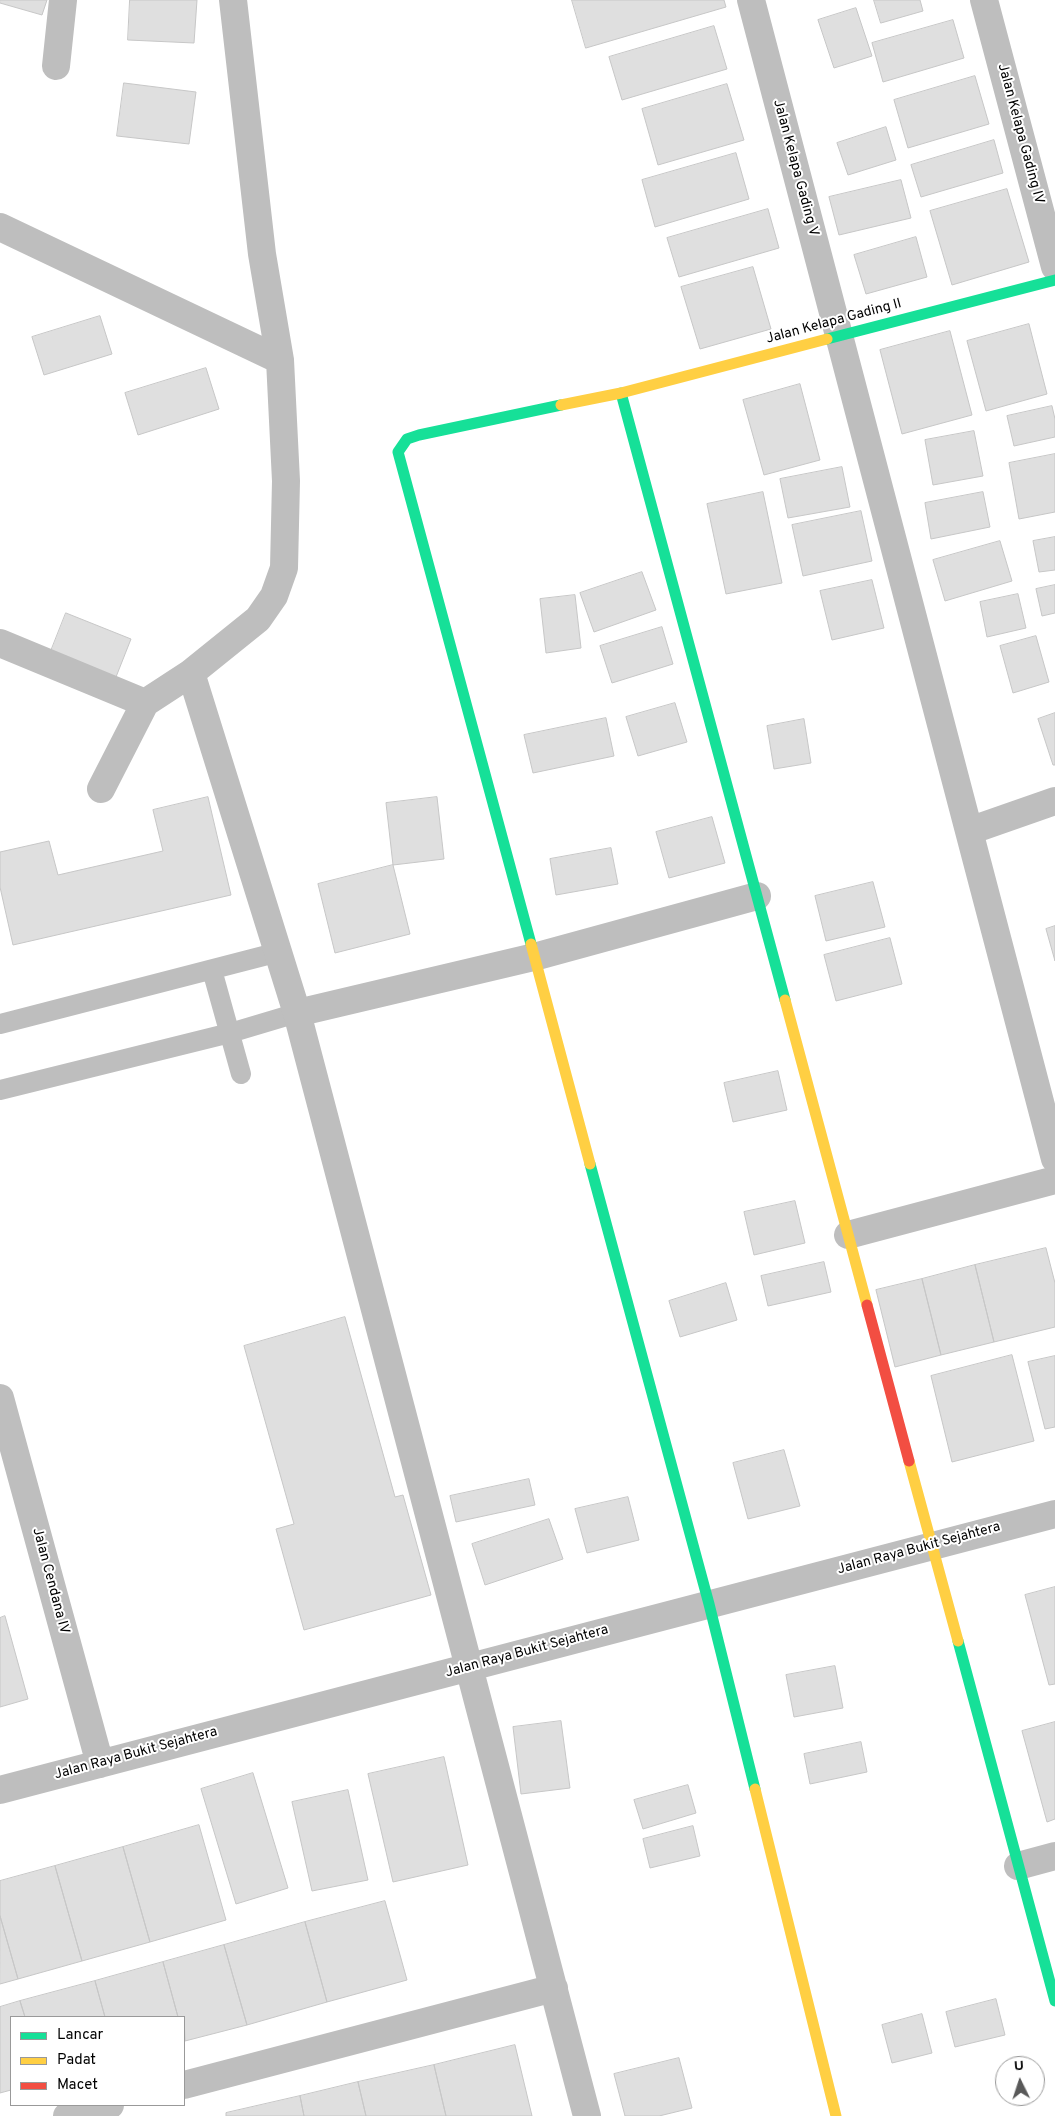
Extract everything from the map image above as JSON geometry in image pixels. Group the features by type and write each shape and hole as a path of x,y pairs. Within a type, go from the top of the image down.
{"street":[{"path":"56,66 63,0"},
{"path":"101,789 145,703 191,673 258,619 274,596 284,568 286,481 280,360 262,254 233,0"},
{"name":"Jalan Kelapa Gading V","path":"751,0 1055,1160"},
{"name":"Jalan Kelapa Gading IV","path":"984,0 1055,268"},
{"path":"0,227 280,360"},
{"name":"Jalan Kelapa Gading II","path":"534,957 398,452 408,439 419,435 621,393 1055,280"},
{"path":"621,393 1055,2001"},
{"path":"0,643 145,703"},
{"path":"191,673 297,1013 587,2116"},
{"path":"969,831 1055,801"},
{"path":"297,1013 534,957 757,896"},
{"path":"534,957 709,1604 836,2116"},
{"path":"848,1235 1055,1180"},
{"name":"Jalan Cendana IV","path":"0,1398 7,1450 100,1764"},
{"name":"Jalan Raya Bukit Sejahtera","path":"0,1790 1055,1514"},
{"path":"1018,1866 1055,1856"},
{"path":"185,2085 554,1988"},
{"path":"67,2116 106,2106"}],"lane":[{"path":"0,1024 279,952"},
{"path":"212,970 241,1074"},
{"path":"0,1090 230,1033 297,1013"}],"building":[{"path":"0,0 47,0 42,15 0,3"},
{"path":"130,0 197,0 194,43 128,40"},
{"path":"572,0 724,0 726,7 586,48"},
{"path":"874,0 920,0 923,11 881,23"},
{"path":"856,8 872,56 834,68 818,20"},
{"path":"953,20 964,58 883,82 872,43"},
{"path":"714,26 727,69 622,100 609,57"},
{"path":"975,76 989,124 908,148 894,100"},
{"path":"124,83 196,92 189,144 117,136"},
{"path":"727,84 744,140 658,165 642,109"},
{"path":"886,127 896,160 848,175 837,143"},
{"path":"994,140 1003,173 921,197 911,165"},
{"path":"736,153 749,199 655,227 642,180"},
{"path":"901,180 911,218 839,235 829,197"},
{"path":"1007,189 1029,262 952,285 930,211"},
{"path":"768,209 779,248 679,277 667,238"},
{"path":"916,237 927,277 866,294 854,255"},
{"path":"753,267 771,329 700,349 681,287"},
{"path":"100,316 112,354 44,375 32,337"},
{"path":"1029,324 1047,394 986,411 967,341"},
{"path":"950,331 972,415 902,434 880,350"},
{"path":"206,368 219,409 138,435 125,393"},
{"path":"800,384 820,460 764,475 743,400"},
{"path":"1052,406 1055,419 1055,437 1014,446 1007,416"},
{"path":"974,431 983,476 933,485 925,440"},
{"path":"1055,454 1055,512 1019,519 1009,463"},
{"path":"842,467 850,507 788,518 780,479"},
{"path":"763,492 782,583 726,594 707,504"},
{"path":"983,492 990,527 931,539 925,503"},
{"path":"861,511 872,561 803,576 792,525"},
{"path":"1055,537 1055,570 1039,572 1033,541"},
{"path":"1000,541 1012,581 945,601 933,560"},
{"path":"642,572 656,610 594,632 580,593"},
{"path":"872,580 884,628 832,640 820,591"},
{"path":"1055,585 1055,613 1042,616 1036,589"},
{"path":"1018,594 1026,628 987,637 980,602"},
{"path":"575,595 581,648 546,653 540,599"},
{"path":"66,613 131,639 116,677 51,651"},
{"path":"662,627 673,664 612,683 600,646"},
{"path":"1036,636 1049,682 1013,693 1000,646"},
{"path":"675,703 687,742 638,756 626,717"},
{"path":"1055,713 1055,765 1053,765 1038,719"},
{"path":"606,718 614,756 533,773 524,735"},
{"path":"804,719 811,763 774,769 767,726"},
{"path":"208,797 231,895 13,945 0,887 0,852 49,841 58,875 163,851 153,810"},
{"path":"437,797 444,859 393,865 386,803"},
{"path":"712,817 725,863 669,878 656,832"},
{"path":"611,848 618,884 556,895 550,859"},
{"path":"393,865 410,934 335,953 318,884"},
{"path":"873,882 885,927 826,941 815,896"},
{"path":"1055,926 1055,961 1046,929"},
{"path":"890,938 902,984 836,1001 824,955"},
{"path":"778,1071 787,1110 733,1122 724,1083"},
{"path":"795,1201 805,1243 754,1255 744,1212"},
{"path":"1046,1248 1055,1283 1055,1327 994,1342 975,1265"},
{"path":"824,1262 831,1292 768,1306 761,1276"},
{"path":"975,1265 994,1342 941,1355 922,1279"},
{"path":"922,1279 941,1355 895,1367 876,1290"},
{"path":"726,1283 737,1320 680,1337 669,1301"},
{"path":"345,1317 395,1497 403,1495 431,1595 304,1630 276,1529 294,1524 244,1346"},
{"path":"1012,1355 1034,1441 952,1462 931,1376"},
{"path":"1055,1356 1055,1427 1045,1429 1028,1362"},
{"path":"784,1450 800,1506 748,1519 733,1463"},
{"path":"529,1479 535,1505 456,1522 450,1496"},
{"path":"628,1497 639,1540 587,1553 575,1509"},
{"path":"549,1519 563,1559 485,1585 472,1544"},
{"path":"1055,1587 1055,1684 1049,1685 1025,1595"},
{"path":"5,1616 28,1699 0,1707 0,1618"},
{"path":"835,1666 843,1708 794,1717 786,1675"},
{"path":"561,1721 570,1788 521,1794 513,1727"},
{"path":"1055,1722 1055,1819 1047,1822 1022,1731"},
{"path":"861,1742 867,1772 810,1784 804,1754"},
{"path":"444,1757 468,1865 393,1882 368,1774"},
{"path":"253,1773 288,1888 236,1904 201,1789"},
{"path":"688,1785 696,1813 643,1829 634,1800"},
{"path":"348,1790 368,1880 312,1891 292,1802"},
{"path":"199,1825 226,1920 150,1942 123,1847"},
{"path":"693,1826 700,1856 650,1868 643,1839"},
{"path":"123,1847 150,1942 82,1961 55,1866"},
{"path":"55,1866 82,1961 18,1979 0,1916 0,1881"},
{"path":"385,1901 407,1980 327,2002 305,1922"},
{"path":"0,1916 18,1979 0,1984"},
{"path":"305,1922 327,2002 247,2025 224,1945"},
{"path":"224,1945 247,2025 185,2041 185,2016 178,2016 163,1962"},
{"path":"163,1962 178,2016 105,2016 95,1981"},
{"path":"95,1981 105,2016 25,2016 20,2001"},
{"path":"996,1999 1005,2035 955,2047 946,2012"},
{"path":"20,2001 25,2016 10,2016 10,2090 0,2093 0,2007"},
{"path":"922,2014 932,2053 892,2063 882,2025"},
{"path":"515,2045 532,2116 446,2116 434,2065"},
{"path":"679,2058 692,2108 659,2116 625,2116 614,2074"},
{"path":"434,2065 446,2116 366,2116 358,2082"},
{"path":"358,2082 366,2116 304,2116 300,2096"},
{"path":"300,2096 304,2116 226,2116 226,2113"}],"traffic: fast":[{"path":"827,339 1055,280"},
{"path":"621,393 785,1000"},
{"path":"531,944 398,452 407,439 419,435 561,405"},
{"path":"590,1164 709,1604 755,1789"},
{"path":"958,1641 1055,2001"}],"traffic: slow":[{"path":"561,405 621,393 827,339"},
{"path":"531,944 590,1164"},
{"path":"785,1000 867,1305"},
{"path":"909,1461 958,1641"},
{"path":"755,1789 836,2116"}],"traffic: jam":[{"path":"867,1305 909,1461"}]}
